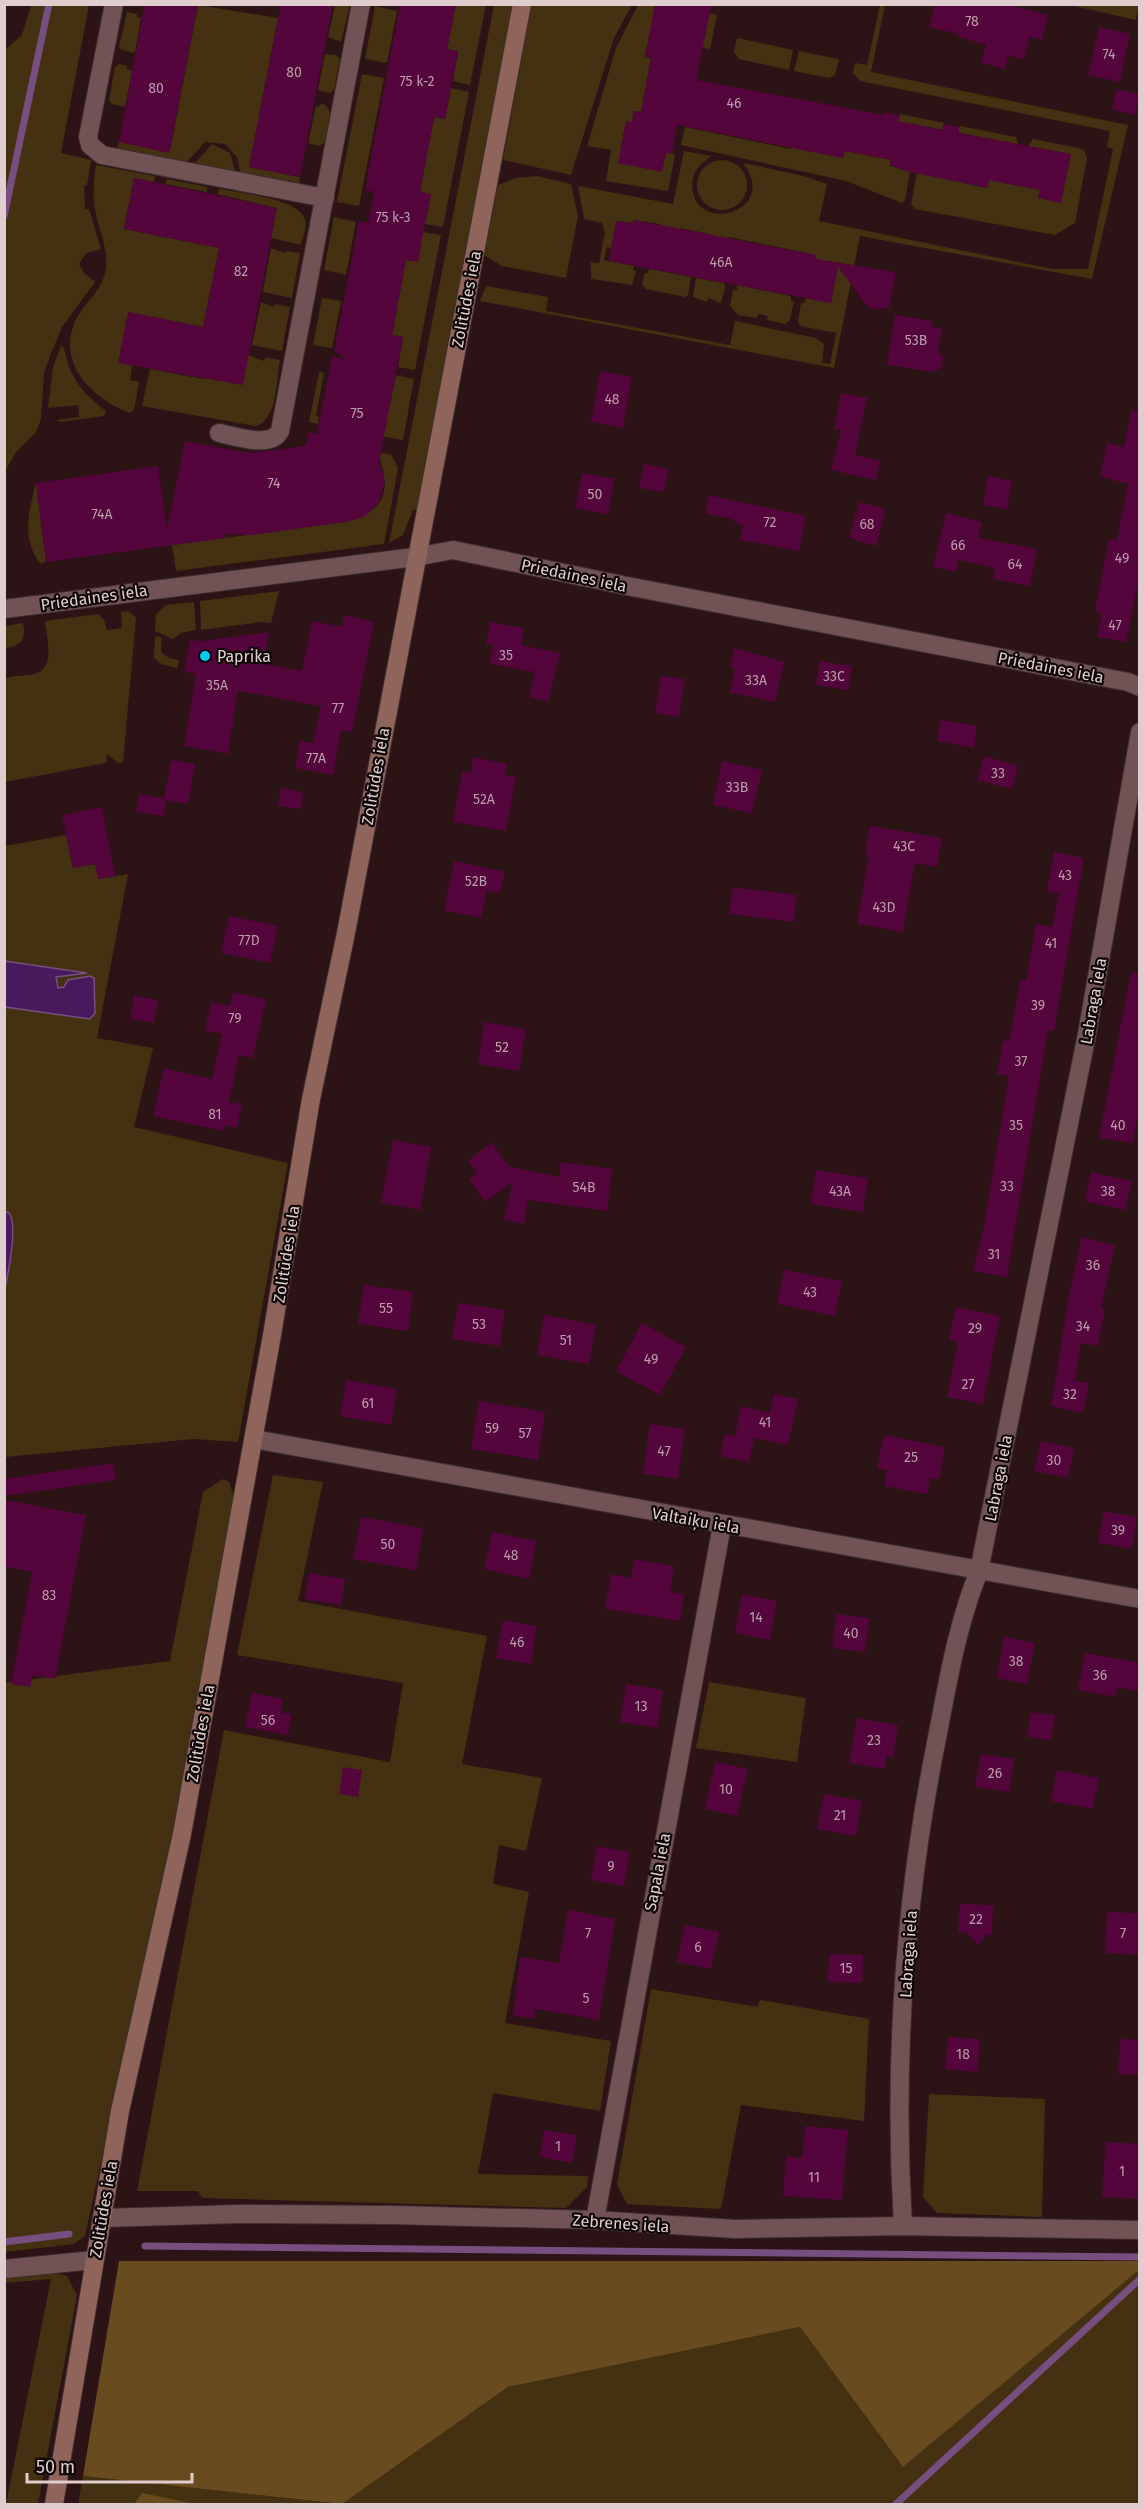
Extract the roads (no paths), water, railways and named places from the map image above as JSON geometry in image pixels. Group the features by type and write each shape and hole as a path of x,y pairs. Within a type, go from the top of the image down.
{"street":[{"path":"114,4 88,137 95,151 325,198"},
{"path":"219,433 262,441 274,438 280,431 361,4"},
{"name":"Zolitūdes iela","path":"54,2505 120,2111 182,1834 254,1439 311,1099 346,933 415,557 522,4"},
{"name":"Priedaines iela","path":"4,609 415,557 453,550 627,586 1128,682 1140,687"},
{"name":"Labraga iela","path":"903,2226 899,2168 900,2087 907,1951 913,1891 943,1699 965,1605 979,1571 1087,1034 1140,732"},
{"name":"Valtaiķu iela","path":"254,1439 1140,1599"},
{"name":"Sapala iela","path":"595,2220 722,1525"},
{"name":"Zebrenes iela","path":"102,2218 238,2214 595,2220 735,2229 903,2226 1140,2230"},
{"path":"4,2269 94,2260"}],"waterway":[{"path":"4,216 49,4"},
{"path":"4,2242 69,2234"},
{"path":"145,2246 1140,2257"},
{"path":"896,2504 1140,2279"}],"place":[{"name":"Paprika","path":"205,656"}]}
